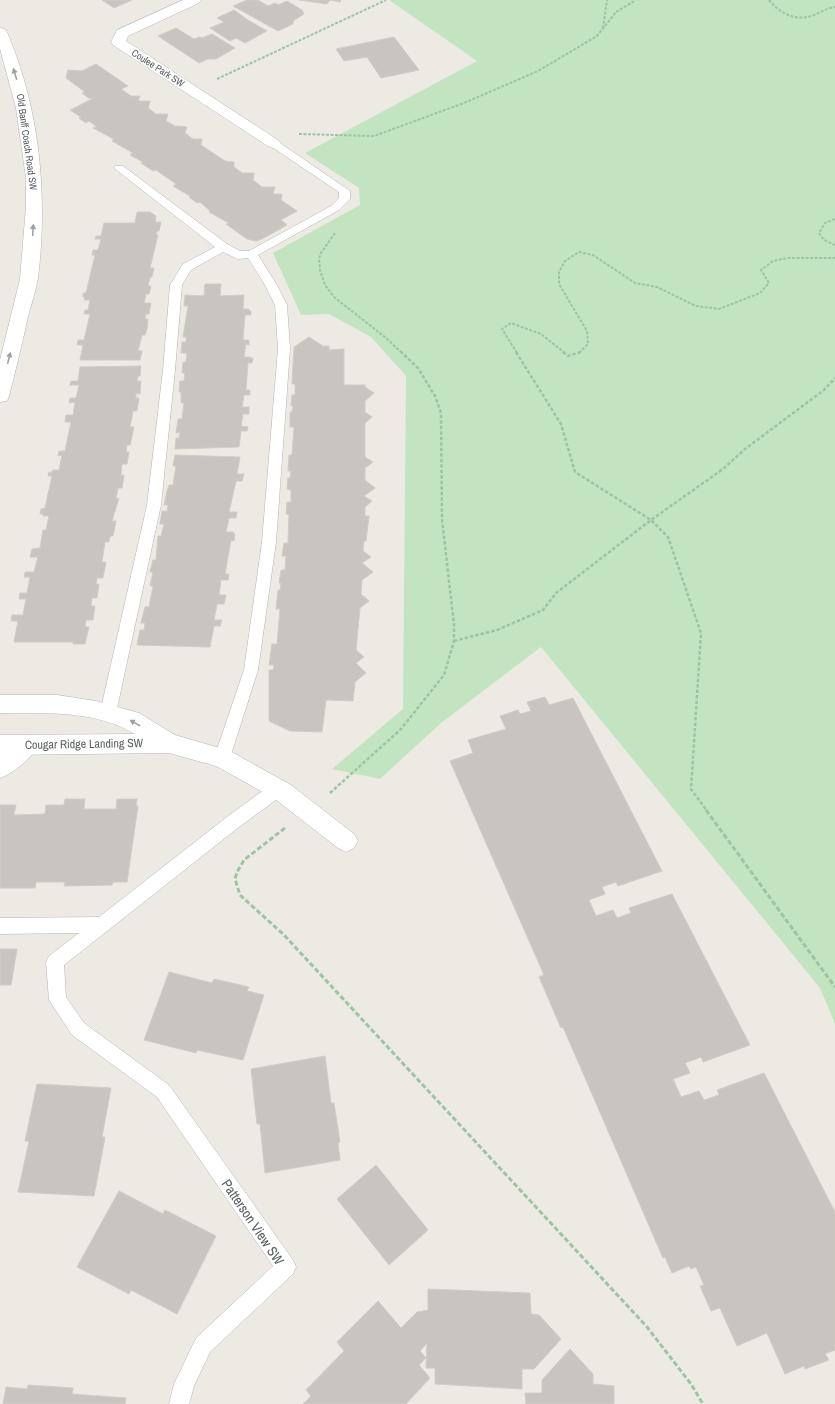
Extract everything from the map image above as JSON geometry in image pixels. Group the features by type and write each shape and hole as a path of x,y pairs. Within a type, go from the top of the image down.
{"street":[{"name":"Coulee Park SW","path":"194,0 122,33 118,42 273,143"},
{"name":"Old Banff Coach Road SW","path":"0,32 10,58 25,114 34,178 34,206 29,279 0,396"},
{"name":"Cougar Ridge Landing SW","path":"0,704 58,704 108,713 131,720 169,743 222,758 278,790 307,810 346,841"},
{"name":"Cougar Ridge Landing SW","path":"0,745 169,743"},
{"path":"0,768 27,745"}],"lane":[{"path":"119,168 223,247 238,255 251,254 336,208 344,199 345,192 273,143"},
{"path":"108,713 154,504 169,370 176,285 187,267 223,247"},
{"path":"222,758 251,670 268,542 284,349 281,305 271,285 251,254"},
{"path":"0,926 100,925 233,822 278,790"},
{"name":"Patterson View SW","path":"100,925 55,962 58,1000 78,1029 163,1091 286,1267 203,1345 184,1384 179,1404"}],"path":[{"path":"193,90 386,0"},
{"path":"603,28 607,0"},
{"path":"292,134 374,136 464,103 538,72 597,36 616,12 636,0"},
{"path":"769,0 780,12 800,18 814,16 824,10 835,7"},
{"path":"336,208 343,214 344,219 321,253 319,259 320,270 325,285 334,297 386,338 418,368 435,396 441,413 443,449 442,519 454,610 454,641 444,675 401,729 345,781 262,845 252,851 240,865 235,875 236,887 240,895 284,935 647,1327 691,1384 702,1404"},
{"path":"835,218 825,223 819,233 824,240 835,245"},
{"path":"835,258 801,258 773,261 761,270 768,283 760,293 719,309 696,306 657,287 635,283 593,255 579,252 565,261 559,272 559,284 587,331 588,344 580,353 568,356 541,334 511,323 502,329 561,424 575,472 651,520 668,537 701,633 691,789 835,988"},
{"path":"454,641 497,630 544,610 556,593 651,520 723,469 745,449 824,390 835,378"}],"green space":[{"path":"389,0 835,0 835,1024 820,988 541,647 441,723 380,779 332,769 403,709 406,376 371,337 329,314 301,315 273,253 360,205 359,188 305,153 477,61"}],"building":[{"path":"102,0 132,0 114,8"},
{"path":"247,0 258,0 268,6 275,3 278,5 287,1 302,10 304,14 293,21 293,24 278,31 233,6"},
{"path":"299,0 330,0 327,4"},
{"path":"330,0 341,0 340,2"},
{"path":"234,10 267,31 245,43 236,38 230,41 210,28 224,22 217,18"},
{"path":"176,28 194,39 212,34 235,48 216,59 208,59 199,63 158,36"},
{"path":"394,37 419,70 381,78 367,57 344,61 336,49"},
{"path":"96,64 128,86 121,89 131,96 140,96 138,101 150,101 148,108 156,114 168,114 166,121 175,126 187,127 185,133 193,139 202,139 201,145 225,161 234,162 234,167 242,173 254,173 253,180 262,187 275,187 273,194 282,194 281,200 297,211 281,220 287,225 262,239 256,241 247,239 226,224 229,223 209,212 210,211 200,202 197,203 189,197 190,196 173,186 176,184 156,170 153,171 141,163 143,162 130,155 133,153 112,141 114,140 110,137 93,128 97,127 89,121 86,123 79,118 81,117 70,110 94,98 90,99 82,93 85,92 66,78 68,70 82,71"},
{"path":"137,212 150,212 156,216 155,222 161,222 159,231 157,231 156,235 158,235 150,268 154,268 148,286 151,286 149,294 146,294 144,303 151,303 149,314 146,314 145,319 148,319 147,329 145,335 142,335 138,351 142,351 140,360 80,360 83,345 77,345 78,340 84,340 90,314 84,314 85,310 88,310 90,300 84,300 85,297 83,297 83,293 86,293 95,255 92,255 93,250 98,250 101,239 95,239 96,236 101,236 104,223 135,223"},
{"path":"205,284 221,284 220,296 244,295 243,309 249,309 249,311 251,311 251,315 245,315 243,340 249,340 249,345 246,344 244,357 253,358 252,363 248,363 246,390 250,390 250,395 244,395 242,407 249,407 249,414 243,414 241,426 248,427 247,431 241,431 239,447 175,449 176,438 179,438 180,432 176,433 178,419 182,419 184,403 181,403 181,392 179,392 180,381 184,381 185,373 182,373 183,362 186,362 187,353 181,353 182,342 186,342 186,337 183,337 188,306 184,306 185,295 204,296"},
{"path":"309,337 323,346 329,346 329,350 344,349 344,385 365,385 365,387 374,393 365,401 365,412 372,417 365,423 365,457 373,462 365,468 365,480 375,488 364,496 372,501 365,507 365,516 369,516 366,541 364,541 363,551 371,557 362,563 373,572 362,580 361,594 369,601 360,608 356,650 364,657 356,663 366,673 355,682 353,701 326,700 322,732 290,731 269,721 269,670 273,670 274,665 269,665 272,644 277,644 280,609 276,609 278,590 280,590 281,583 279,583 281,570 285,570 286,556 282,556 284,543 288,543 290,515 286,514 287,502 291,502 291,490 287,489 288,478 290,478 291,471 288,471 289,455 292,455 294,427 290,427 290,412 292,412 293,406 291,406 292,395 295,395 295,384 292,384 294,347"},
{"path":"141,366 140,376 138,376 137,381 141,381 140,394 136,393 136,398 139,398 137,411 133,411 130,427 134,427 130,445 127,445 126,452 129,452 127,464 122,464 121,476 124,475 122,488 118,488 116,499 119,498 112,521 116,521 113,536 110,536 109,542 105,542 102,562 106,562 103,578 97,578 96,584 99,584 97,598 92,598 91,606 95,606 93,620 86,620 85,627 89,627 85,644 73,644 73,642 14,642 18,621 11,621 12,615 23,615 26,599 19,599 20,593 27,593 30,577 24,577 25,572 34,572 38,557 30,557 32,549 40,548 43,530 46,530 49,516 43,516 43,514 40,514 41,509 45,508 52,476 48,476 49,472 59,470 62,455 58,456 59,451 65,451 71,422 65,422 66,415 73,415 75,402 69,403 70,398 76,398 79,385 70,385 71,381 78,381 80,367"},
{"path":"175,455 240,457 237,474 244,474 242,481 236,481 229,512 237,512 236,518 229,518 226,532 234,532 233,534 235,534 234,541 231,540 225,574 229,574 228,580 221,580 219,595 226,595 224,604 217,604 214,620 222,620 220,626 214,626 210,647 137,645 140,630 144,630 145,623 141,623 145,607 149,607 153,586 150,586 153,572 150,572 153,560 156,560 158,536 161,536 164,524 160,524 162,511 167,511 168,505 164,505 167,491 169,485 173,485 176,466 173,466"},
{"path":"545,697 549,705 573,698 662,871 618,886 616,882 602,887 605,894 589,900 596,916 613,910 617,918 631,913 629,908 672,894 750,1045 703,1062 701,1057 685,1063 690,1073 673,1079 681,1097 699,1091 704,1100 719,1095 717,1090 764,1073 835,1212 835,1350 825,1354 829,1360 805,1369 804,1366 785,1374 767,1333 737,1346 720,1308 711,1311 700,1286 704,1285 696,1267 691,1269 689,1266 672,1273 665,1257 663,1258 563,1027 561,1028 539,977 544,975 450,761 473,753 468,740 506,729 500,716 518,710 520,714 531,711 527,702"},
{"path":"65,799 85,799 84,809 116,809 117,799 137,799 136,806 138,806 127,882 113,882 112,885 64,886 65,882 36,882 35,888 0,888 0,805 16,805 14,815 45,814 46,805 64,805"},
{"path":"0,949 17,949 11,985 0,985"},
{"path":"169,972 212,983 214,979 249,987 247,991 264,995 243,1060 197,1050 196,1053 144,1040"},
{"path":"325,1056 331,1103 334,1103 340,1142 338,1143 340,1160 265,1173 260,1124 257,1124 251,1069"},
{"path":"37,1084 111,1088 102,1137 105,1137 94,1196 18,1192 29,1141 25,1141"},
{"path":"376,1165 428,1230 389,1265 337,1199"},
{"path":"119,1191 163,1214 165,1210 216,1236 177,1314 131,1290 129,1294 77,1267"},
{"path":"428,1289 530,1293 531,1314 539,1315 561,1339 534,1369 522,1369 522,1389 435,1384 435,1368 426,1368 427,1343 420,1351 426,1358 419,1365 430,1378 406,1404 303,1404 311,1396 306,1390 344,1351 337,1342 378,1301 401,1328 417,1312 428,1310"},
{"path":"570,1349 593,1374 593,1384 614,1386 614,1404 526,1404 525,1393 542,1393 542,1380"},
{"path":"28,1385 73,1388 72,1394 126,1398 125,1404 3,1404 6,1387 27,1389"}]}
